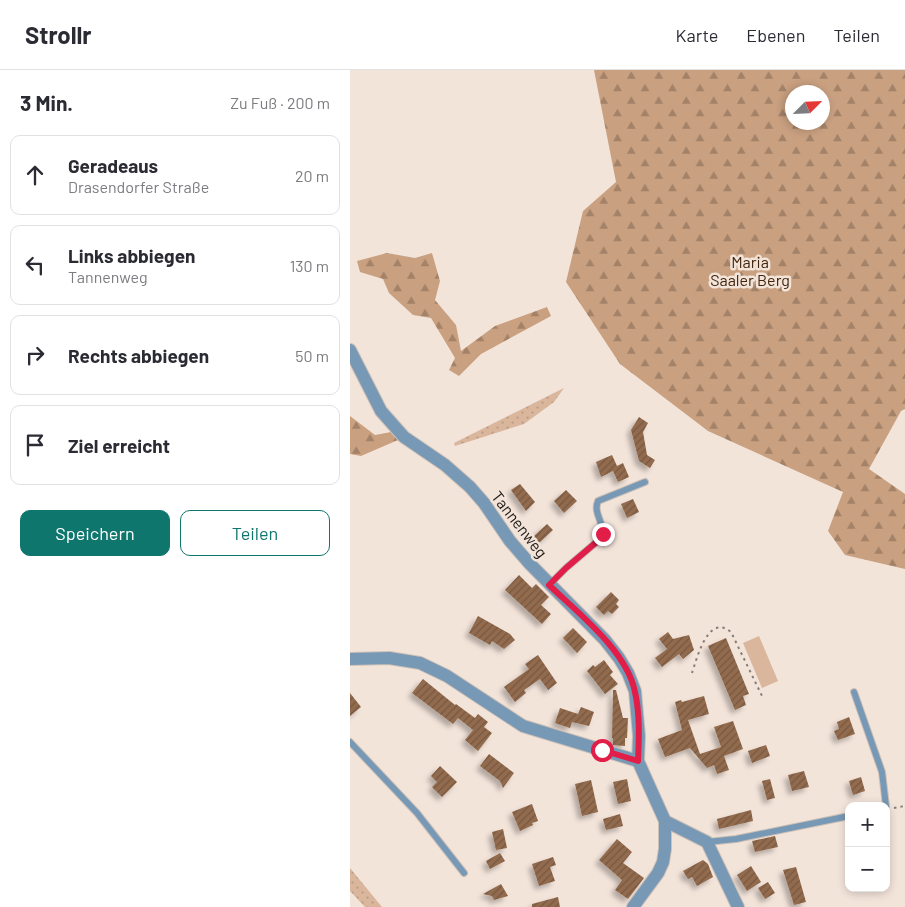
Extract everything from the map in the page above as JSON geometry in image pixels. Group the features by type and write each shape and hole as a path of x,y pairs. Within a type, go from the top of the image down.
{"street":[{"name":"Tannenweg","path":"350,350 381,411 404,437 445,465 470,486 510,541 549,585 605,640 619,658 628,673 635,691 639,736 638,761"},
{"path":"350,659 389,658 420,663 447,676 523,726 638,761 665,821 665,849 663,862 658,873 633,907"},
{"path":"665,821 707,842 738,907"}],"lane":[{"path":"549,585 600,539 603,534 603,527 596,511 598,502 644,482"},
{"path":"854,692 882,772 885,802"},
{"path":"350,742 417,813 464,873"},
{"path":"707,842 736,839 845,817"}],"path":[{"path":"692,672 704,640 710,632 719,627 725,627 731,632 763,698"},
{"path":"890,808 905,806"}],"shaded area":[{"path":"564,388 554,402 524,424 455,446 454,443"},
{"path":"759,636 778,681 762,688 743,643"},
{"path":"350,868 382,907 365,907 350,891"}],"green space":[{"name":"Maria Saaler Berg","path":"594,70 905,70 905,409 901,411 869,469 905,494 905,569 845,555 828,531 843,492 708,431 620,364 566,282 583,211 616,182"},
{"path":"387,253 415,258 432,253 440,281 435,300 456,325 461,351 495,326 547,307 551,316 481,354 459,376 449,370 455,358 431,318 413,315 389,293 383,279 360,272 357,261"},
{"path":"350,416 375,435 391,432 398,440 361,456 350,454"}],"building":[{"path":"639,417 648,423 643,432 647,455 655,460 650,468 639,461 631,430"},
{"path":"612,455 617,466 623,463 629,477 618,482 613,471 601,477 596,462"},
{"path":"520,484 535,502 526,511 511,490"},
{"path":"566,490 577,501 564,513 554,501"},
{"path":"633,499 639,512 627,518 621,504"},
{"path":"547,524 553,530 539,543 533,537"},
{"path":"519,575 532,588 536,584 549,597 541,605 551,614 542,624 505,590"},
{"path":"611,592 619,600 616,604 619,607 612,614 608,611 604,615 596,607"},
{"path":"478,616 510,634 515,640 504,649 492,641 490,645 469,633"},
{"path":"573,628 587,642 577,653 563,638"},
{"path":"668,632 673,639 689,635 694,650 683,659 679,654 662,667 655,658 667,649 659,639"},
{"path":"726,638 749,694 743,696 746,705 735,710 708,646"},
{"path":"538,655 557,683 548,690 540,679 524,690 526,693 515,702 504,687 529,669 525,664"},
{"path":"604,660 613,672 610,675 618,684 605,694 587,671 593,665 595,667"},
{"path":"423,679 455,705 475,718 478,714 488,722 484,727 492,733 478,751 465,740 473,730 458,718 453,724 412,693"},
{"path":"613,690 616,690 623,718 628,718 625,746 613,745"},
{"path":"350,693 361,707 350,716"},
{"path":"704,696 709,714 688,720 700,754 721,747 714,727 733,721 743,749 724,756 729,770 717,774 714,765 707,768 690,748 665,757 658,739 682,730 675,702"},
{"path":"581,707 594,712 589,726 572,722 570,728 555,723 560,708 578,714"},
{"path":"849,717 855,734 838,740 834,731 839,729 837,722"},
{"path":"766,745 770,756 752,763 748,751"},
{"path":"489,754 514,773 503,788 500,781 480,766"},
{"path":"440,766 457,782 442,797 432,787 437,782 431,776"},
{"path":"804,771 809,787 792,791 788,775"},
{"path":"861,777 865,791 853,795 849,781"},
{"path":"627,779 631,801 618,804 613,782"},
{"path":"770,779 775,798 767,800 762,781"},
{"path":"591,780 598,812 582,816 575,784"},
{"path":"532,804 538,821 520,831 512,812"},
{"path":"751,810 753,821 719,829 717,819"},
{"path":"620,814 623,826 606,830 603,819"},
{"path":"503,829 507,848 496,850 492,832"},
{"path":"775,836 778,847 755,852 752,841"},
{"path":"617,839 632,852 623,863 644,878 628,899 615,890 622,880 599,860"},
{"path":"500,853 505,861 490,869 486,861"},
{"path":"553,857 556,865 550,867 555,881 539,886 532,864"},
{"path":"703,860 708,864 713,877 697,886 692,877 688,879 683,871"},
{"path":"751,866 761,882 747,891 737,875"},
{"path":"796,867 806,902 794,905 783,870"},
{"path":"768,882 775,893 765,899 758,888"},
{"path":"501,884 508,896 494,900 492,896 483,894"},
{"path":"558,897 560,907 532,907 532,904"}],"route":[{"path":"602,750 638,761 639,736 635,691 628,673 605,640 549,585 600,539 603,534"}]}
